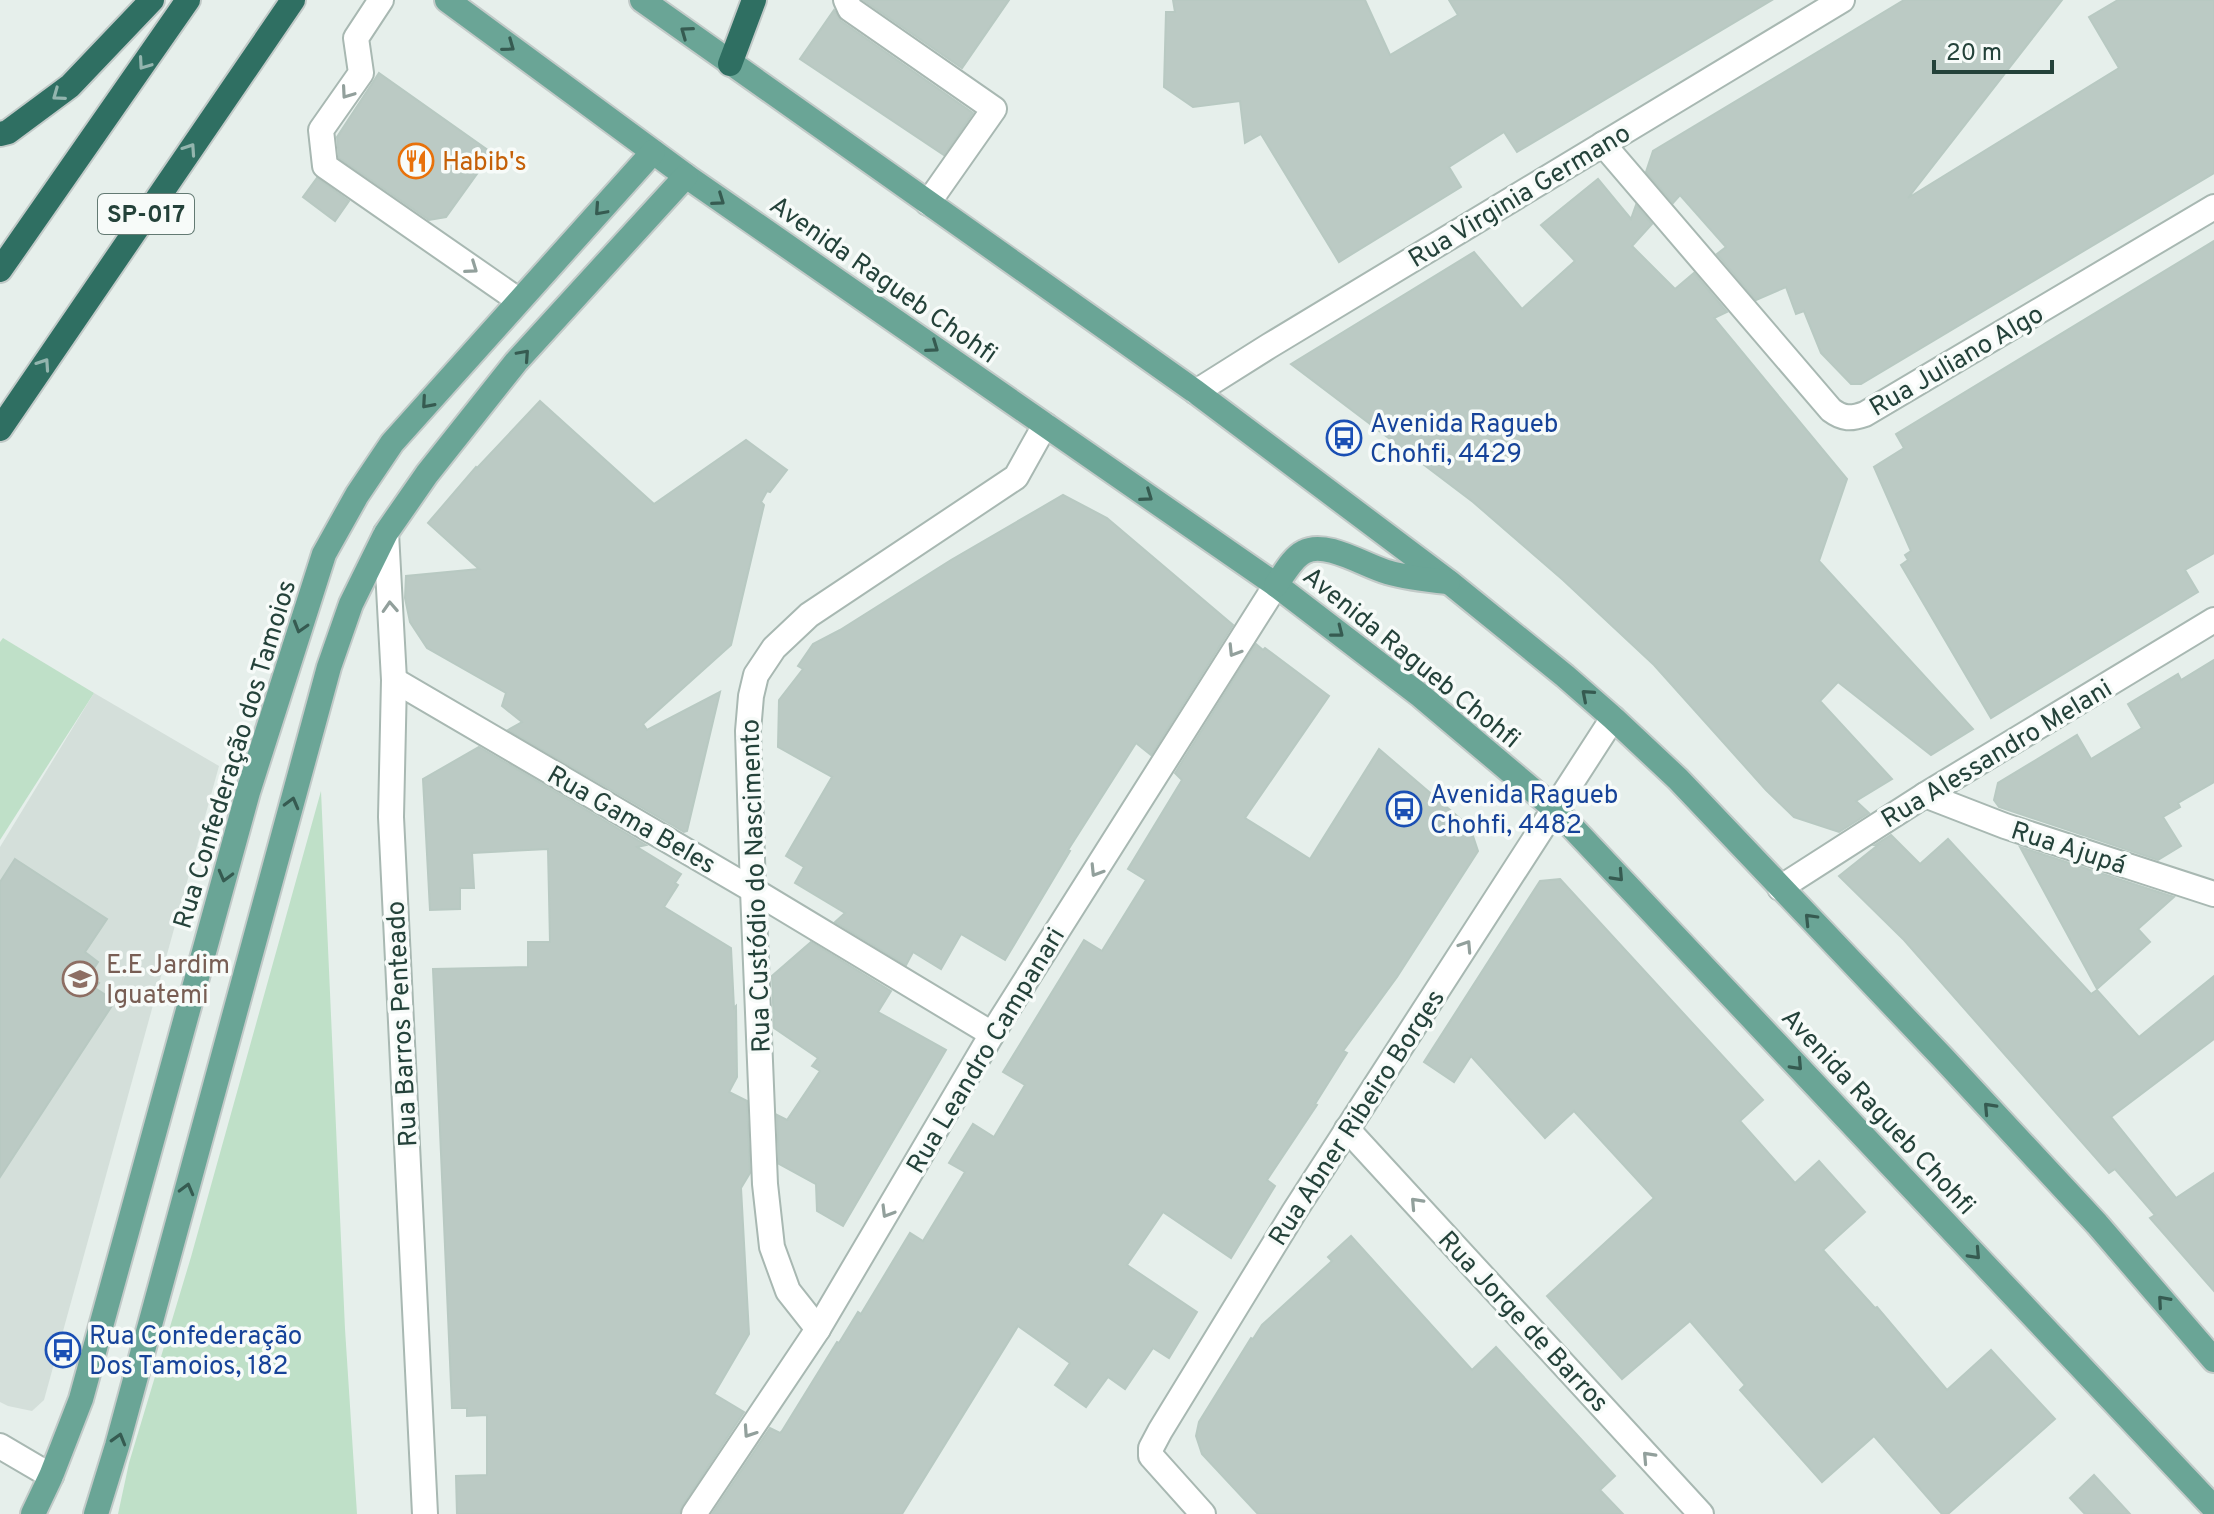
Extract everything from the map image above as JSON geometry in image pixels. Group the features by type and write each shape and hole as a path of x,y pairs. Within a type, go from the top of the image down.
{"highway":[{"path":"0,134 8,132 70,86 152,0"},
{"name":"SP-017","path":"0,270 188,0"},
{"name":"SP-017","path":"0,429 293,0"},
{"path":"730,64 754,0"}],"main road":[{"name":"Avenida Ragueb Chohfi","path":"447,0 686,176 1276,585 1421,696 1555,809 2214,1508"},
{"path":"642,0 1196,392 1449,582 1565,676 1678,779 1943,1058 2086,1213 2214,1360"},
{"name":"Rua Confederação dos Tamoios","path":"33,1514 81,1399 248,792 324,554 357,495 392,443 653,152"},
{"path":"96,1514 329,667 351,604 386,533 427,474 516,362 686,176"},
{"path":"1276,585 1294,560 1304,552 1318,548 1386,572 1449,582"}],"street":[{"path":"381,0 356,38 361,73 321,130 325,166 518,300"},
{"path":"846,0 850,9 994,109 928,203"},
{"name":"Rua Virginia Germano","path":"1196,392 1842,0"},
{"name":"Rua Juliano Algo","path":"1603,144 1831,410 1840,417 1848,418 1865,414 2214,207"},
{"name":"Rua Custódio do Nascimento","path":"818,1329 788,1291 772,1247 765,1184 748,731 756,675 774,648 809,615 1016,477 1045,425"},
{"name":"Rua Barros Penteado","path":"386,533 394,680 391,817 425,1514"},
{"name":"Rua Leandro Campanari","path":"694,1514 818,1329 992,1034 1276,585"},
{"name":"Rua Alessandro Melani","path":"1780,888 1925,795 2214,620"},
{"name":"Rua Gama Beles","path":"394,680 992,1034"},
{"name":"Rua Abner Ribeiro Borges","path":"1203,1514 1159,1468 1151,1456 1151,1448 1347,1129 1613,718"},
{"name":"Rua Ajupá","path":"1925,795 2005,826 2214,894"},
{"name":"Rua Jorge de Barros","path":"1347,1129 1701,1514"},
{"path":"0,1446 51,1476"}],"shaded area":[{"name":"E.E Jardim Iguatemi","path":"94,693 219,766 44,1400 32,1411 0,1402 0,847"}],"green space":[{"path":"3,638 94,693 0,840 0,642"},
{"path":"321,791 345,1329 357,1514 118,1514 129,1463 191,1257"}],"building":[{"path":"863,0 1009,0 962,68"},
{"path":"1173,0 1365,0 1390,55 1458,15 1449,0 1772,0 1517,152 1504,132 1449,167 1461,187 1339,262 1261,134 1245,143 1240,101 1193,107 1164,87 1166,12 1175,12"},
{"path":"1904,0 2062,0 1908,198 2119,68 2089,17 2118,0 2214,0 2214,173 1861,384 1851,384 1821,353 1804,311 1796,314 1786,287 1756,300 1717,254 1726,247 1680,195 1673,203 1646,172 1653,151"},
{"path":"834,10 841,21 973,113 944,155 800,59"},
{"path":"379,73 492,153 446,217 429,220 339,158 337,137"},
{"path":"317,178 349,201 335,221 303,197"},
{"path":"1598,179 1631,219 1636,205 1652,224 1632,246 1675,289 1694,273 1727,312 1714,318 1847,479 1819,561 1973,729 1931,755 1838,682 1820,701 1892,779 1856,801 1869,813 1839,832 1794,817 1654,665 1563,580 1473,502 1291,364 1474,252 1522,309 1575,261 1541,225"},
{"path":"2214,241 2214,553 2185,570 2198,592 1991,718 1901,565 1908,560 1905,555 1911,551 1874,467 1904,448 1896,434"},
{"path":"540,401 654,504 746,440 787,470 761,502 764,505 731,645 643,724 647,730 720,692 687,831 508,730 522,722 502,706 506,693 427,648 410,622 405,598 406,576 479,569 428,523 476,467"},
{"path":"1063,495 1107,518 1233,625 1151,755 1136,743 1068,850 1005,960 961,934 941,969 913,952 906,965 835,922 845,913 795,883 804,867 786,856 832,777 778,747 779,700 803,669 798,666 813,644"},
{"path":"1256,644 1329,696 1245,818 1310,859 1379,749 1470,827 1478,851 1397,977 1343,1051 1347,1053 1317,1105 1267,1180 1275,1186 1231,1258 1163,1212 1127,1265 1197,1312 1169,1358 1153,1348 1125,1389 1108,1377 1086,1407 1055,1385 1070,1363 1018,1326 902,1514 712,1514 770,1428 780,1433 782,1431 837,1342 858,1312 861,1314 910,1233 923,1241 965,1172 949,1163 973,1124 994,1137 1025,1085 1003,1072 1084,940 1102,951 1146,880 1128,869 1182,780 1175,773"},
{"path":"2214,660 2214,782 2178,803 2180,807 2163,817 2181,846 2158,860 1999,807 1994,800 1998,783 2077,735 2091,759 2142,728 2128,704 2178,674 2181,680"},
{"path":"479,747 646,845 637,847 681,874 664,907 731,948 737,1077 729,1092 747,1101 750,1173 741,1188 749,1334 714,1394 744,1412 679,1514 457,1514 456,1476 487,1475 487,1415 467,1416 467,1408 452,1408 433,969 528,967 528,942 550,942 548,849 472,853 474,888 460,888 460,909 430,910 423,779"},
{"path":"1891,835 1920,864 1948,839 2091,994 2097,990 2139,1037 2214,976 2214,1039 2111,1117 2176,1198 2214,1173 2214,1291 2150,1218 2155,1215 2115,1169 2109,1173 1904,940 1839,876"},
{"path":"2020,847 2174,897 2138,929 2150,942 2097,989"},
{"path":"15,859 107,919 85,952 98,962 89,976 99,983 95,988 115,1001 0,1177 0,882"},
{"path":"1560,879 1763,1100 1740,1121 1795,1183 1819,1161 1865,1212 1823,1250 1877,1307 1947,1390 1991,1350 2055,1419 1948,1514 1942,1514 1874,1436 1822,1482 1740,1390 1745,1385 1690,1321 1622,1379 1547,1296 1654,1198 1574,1111 1545,1138 1471,1056 1454,1082 1424,1062 1540,881"},
{"path":"811,942 891,991 878,1012 946,1050 843,1226 817,1211 816,1184 779,1164 777,1115 787,1120 820,1071 812,1066 818,1058 774,1028 772,976"},
{"path":"1351,1236 1472,1370 1496,1347 1615,1476 1600,1490 1623,1514 1258,1514 1202,1454 1196,1436 1199,1422 1251,1338 1332,1261 1328,1257"},
{"path":"2094,1475 2130,1514 2085,1514 2070,1498"}],"place":[{"name":"Habib's","path":"416,161"},
{"name":"Avenida Ragueb Chohfi, 4429","path":"1344,438"},
{"name":"Avenida Ragueb Chohfi, 4482","path":"1404,809"},
{"name":"E.E Jardim Iguatemi","path":"80,979"},
{"name":"Rua Confederação Dos Tamoios, 182","path":"63,1350"}]}
